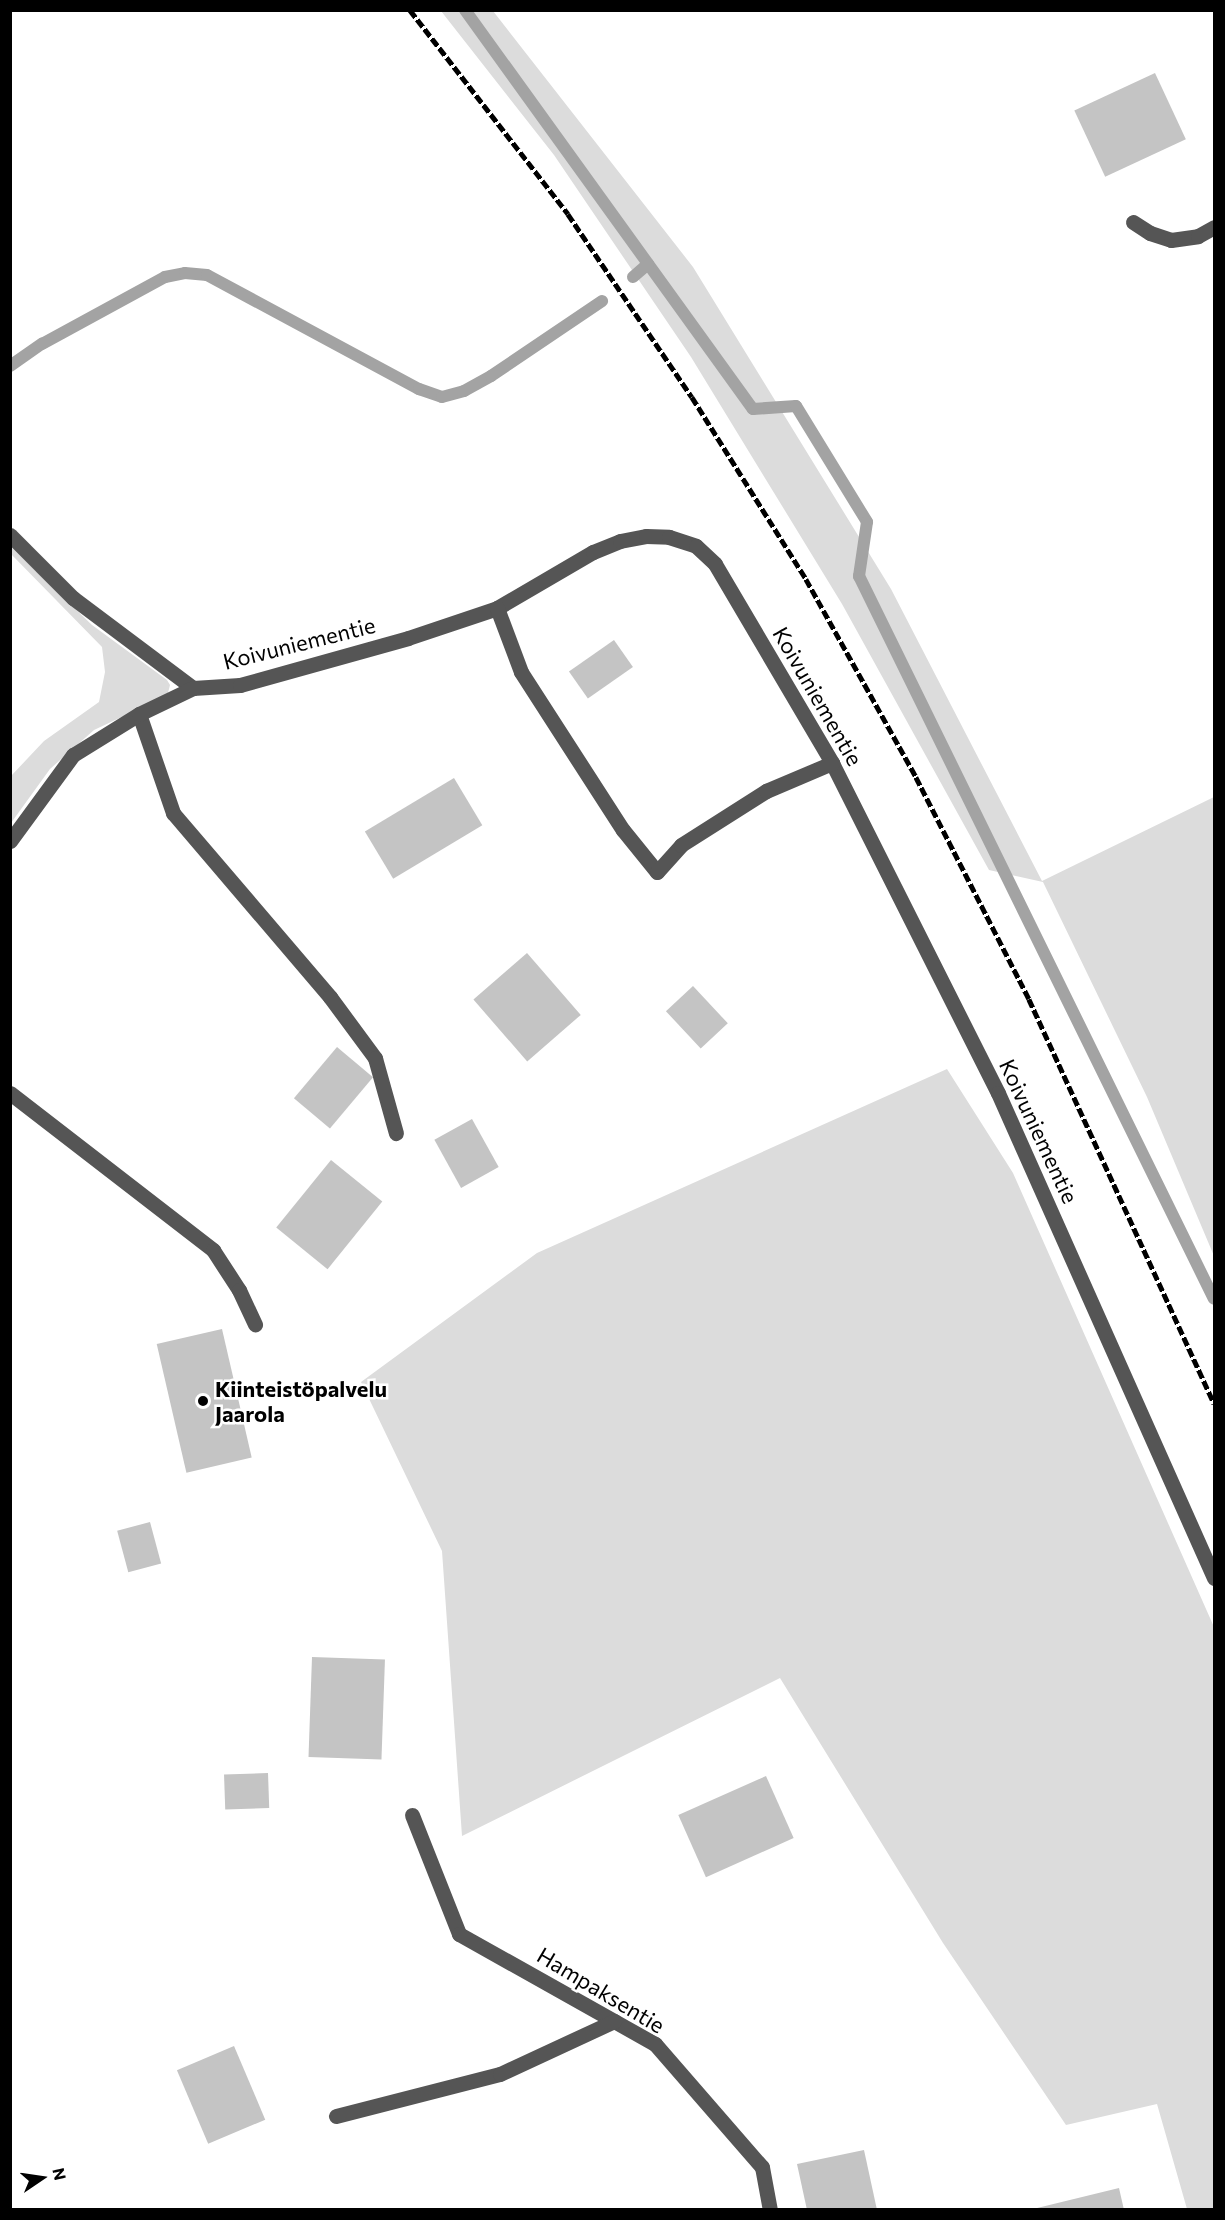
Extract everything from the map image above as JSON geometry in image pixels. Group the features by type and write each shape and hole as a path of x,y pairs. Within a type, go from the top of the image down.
{"street":[{"path":"1133,222 1150,233 1172,240 1198,236 1215,227"},
{"path":"10,535 73,598 193,688 139,714 74,756 10,841"},
{"name":"Koivuniementie","path":"193,688 240,685 408,638 497,608 593,552 620,541 645,536 669,537 696,546 715,564 832,763 998,1093 1215,1578"},
{"path":"497,608 521,672 622,830 657,872 681,845 766,791 832,763"},
{"path":"139,714 173,813 330,997 375,1058 396,1133"},
{"path":"10,1093 213,1250 239,1290 255,1325"},
{"name":"Hampaksentie","path":"412,1815 459,1934 655,2044 762,2167 770,2210"},
{"path":"336,2116 500,2074 614,2021"}],"shaded area":[{"path":"441,11 493,11 693,267 891,589 1042,881 1214,797 1214,1256 1147,1097 1043,882 989,870 842,604 691,357 554,155"},
{"path":"11,547 92,625 167,680 170,685 168,693 162,698 94,730 50,769 11,823 11,776 44,741 99,702 105,672 102,647 11,554"},
{"path":"947,1069 1013,1173 1214,1627 1214,2209 1187,2209 1157,2104 1066,2125 943,1943 780,1678 462,1836 442,1551 361,1382 537,1253"}],"building":[{"path":"1155,73 1186,139 1105,177 1074,111"},
{"path":"614,640 633,667 588,699 569,672"},
{"path":"454,778 482,825 393,879 365,832"},
{"path":"527,953 581,1015 527,1061 473,1000"},
{"path":"693,986 728,1023 701,1049 666,1011"},
{"path":"337,1047 373,1077 330,1129 294,1098"},
{"path":"472,1119 499,1167 461,1188 434,1140"},
{"path":"331,1160 382,1202 328,1269 276,1228"},
{"path":"222,1329 252,1458 186,1473 157,1344"},
{"path":"150,1522 161,1564 128,1572 117,1531"},
{"path":"312,1657 385,1660 381,1759 309,1757"},
{"path":"268,1773 269,1808 225,1810 224,1775"},
{"path":"766,1776 794,1838 706,1877 678,1815"},
{"path":"234,2046 265,2120 208,2144 177,2070"},
{"path":"864,2150 877,2210 807,2210 797,2164"},
{"path":"1119,2188 1124,2210 1033,2209"}],"waterway":[{"path":"465,10 753,409 796,406 867,522 859,576 1214,1299"},
{"path":"633,277 648,264"},
{"path":"10,366 42,344 165,277 185,273 207,275 419,389 442,397 464,391 491,376 602,301"}],"railway":[{"path":"410,10 568,214 692,397 806,579 916,777 1029,999 1214,1404"}],"place":[{"name":"Kiinteistöpalvelu Jaarola","path":"203,1401"}]}
